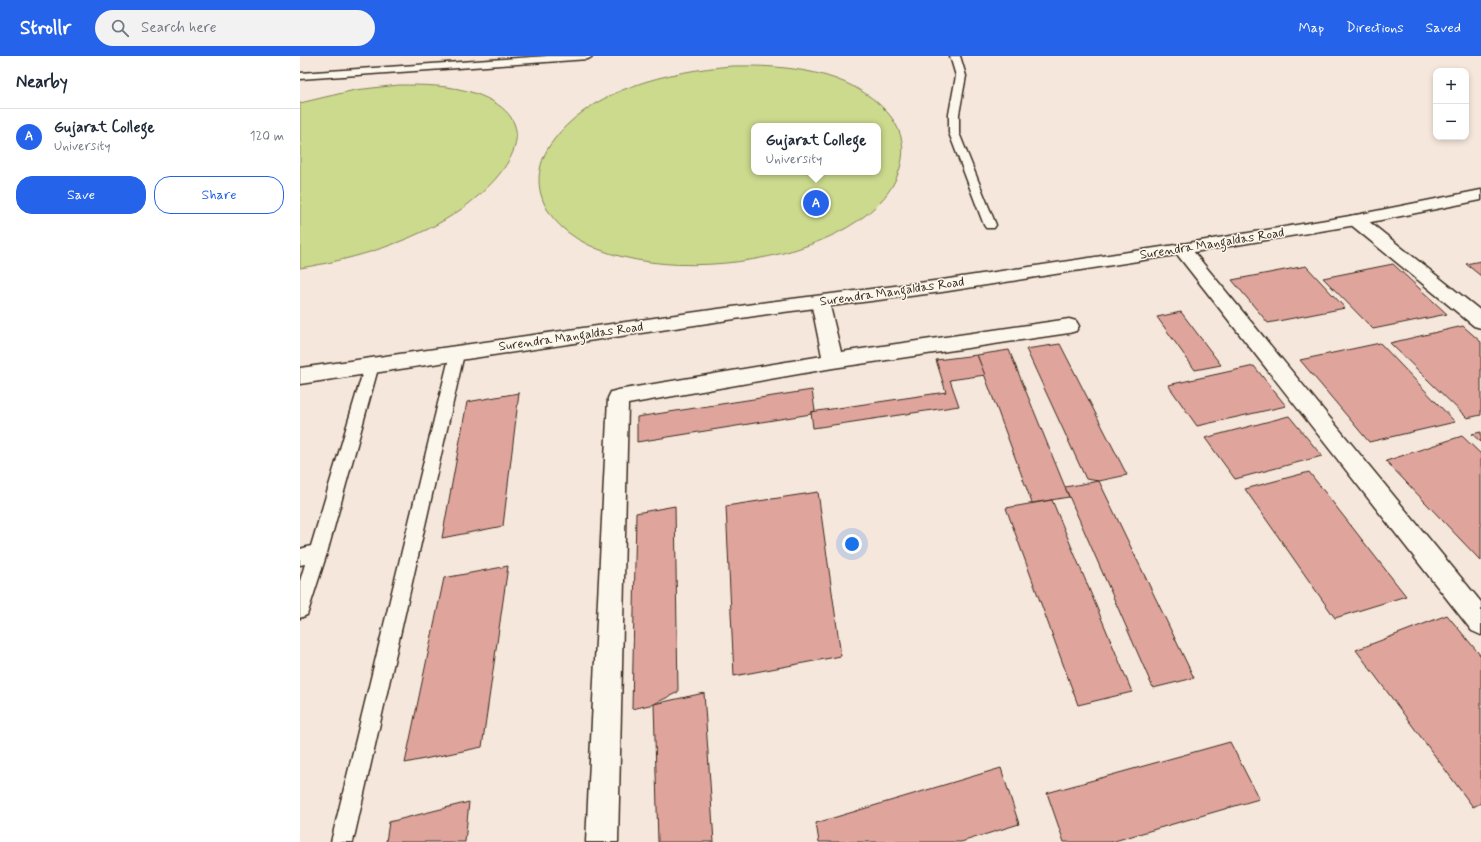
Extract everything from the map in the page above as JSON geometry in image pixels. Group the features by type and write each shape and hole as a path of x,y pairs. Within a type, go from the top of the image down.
{"street":[{"name":"Surendra Mangaldas Road","path":"300,376 942,286 1182,249 1356,220 1481,195"},
{"path":"1356,220 1481,321"},
{"path":"1182,249 1481,622"},
{"path":"820,302 833,361"},
{"path":"602,842 618,398 833,361 1069,326"}],"lane":[{"path":"300,76 588,56"},
{"path":"955,56 961,76 954,114 954,133 990,225"},
{"path":"342,842 457,354"},
{"path":"300,609 318,554 372,365"},
{"path":"300,557 318,554"}],"green space":[{"path":"732,66 773,67 816,73 855,87 873,99 888,113 895,123 902,140 902,159 884,197 847,227 797,249 739,262 679,264 623,257 577,239 547,209 543,201 539,185 540,169 542,160 550,145 566,126 586,110 608,97 632,86 657,78"},
{"path":"399,85 427,85 456,88 474,93 497,104 511,118 516,133 514,148 507,164 495,180 480,195 445,220 426,230 364,254 300,268 300,103 355,90"}],"building":[{"path":"1481,261 1481,276 1466,264"},
{"path":"1393,264 1447,314 1373,329 1323,278"},
{"path":"1306,266 1345,308 1268,323 1232,280"},
{"path":"1181,312 1221,365 1195,370 1157,317"},
{"path":"1463,326 1481,342 1481,415 1467,418 1390,343"},
{"path":"1380,343 1455,422 1369,442 1300,360"},
{"path":"1060,344 1127,475 1099,481 1086,479 1026,349"},
{"path":"1009,350 1069,497 1032,503 977,355"},
{"path":"977,355 985,375 950,380 959,406 813,428 811,412 946,392 936,360"},
{"path":"1254,366 1286,406 1197,426 1168,385"},
{"path":"812,390 815,411 811,412 811,414 637,442 637,417"},
{"path":"519,393 503,526 442,538 467,402"},
{"path":"1289,416 1322,456 1235,479 1205,438"},
{"path":"1481,432 1481,442 1472,434"},
{"path":"1462,436 1481,454 1481,561 1386,461"},
{"path":"1309,472 1406,596 1335,618 1245,489"},
{"path":"1099,481 1194,678 1153,688 1065,487"},
{"path":"818,492 841,656 734,676 726,506"},
{"path":"1052,500 1132,692 1078,705 1006,508"},
{"path":"675,506 678,692 654,704 632,709 636,513"},
{"path":"508,566 482,747 405,763 444,578"},
{"path":"1447,615 1481,656 1481,803 1473,807 1356,650"},
{"path":"704,693 714,842 658,842 654,704"},
{"path":"1230,742 1259,799 1111,842 1064,842 1047,793"},
{"path":"1001,768 1019,824 961,842 819,842 816,823"},
{"path":"469,802 465,842 386,842 389,822"}],"place":[{"name":"Gujarat College","path":"816,203"}]}
